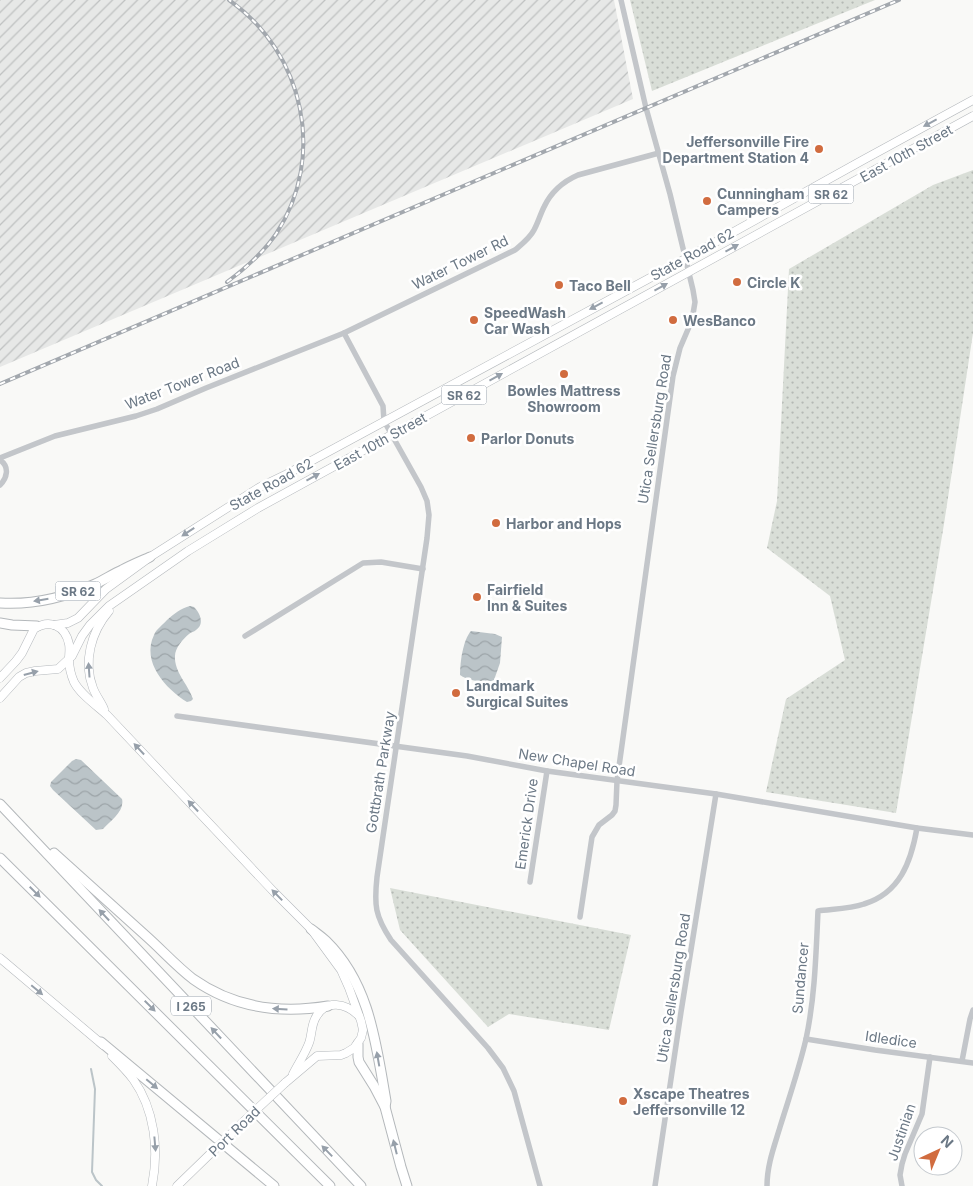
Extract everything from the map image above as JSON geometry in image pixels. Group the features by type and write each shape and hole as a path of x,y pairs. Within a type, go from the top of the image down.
{"highway":[{"name":"SR 62","path":"0,603 38,601 73,592 95,584 150,556"},
{"path":"0,622 38,626"},
{"name":"I 265","path":"0,804 361,1186"},
{"path":"21,826 180,968 204,986 235,1000 266,1008 294,1010 328,1006"},
{"name":"I 265","path":"0,858 330,1186"},
{"path":"311,929 341,959 360,990 373,1030 386,1101 385,1107"},
{"path":"101,1042 274,1186"},
{"path":"358,1044 359,1062 385,1107 400,1167 408,1186"}],"main road":[{"name":"State Road 62","path":"150,556 260,488 686,259 973,100"},
{"name":"East 10th Street","path":"68,660 90,624 119,598 181,555 258,508 973,116"},
{"path":"0,678 22,653 30,633 34,629 46,624 68,623 78,618 106,589 150,556"},
{"path":"107,715 90,681 89,652 97,628 119,598"},
{"path":"54,625 67,638 69,646 68,660 76,684 311,929 341,970 356,1004 358,1016"},
{"name":"SR 62","path":"0,698 19,677 26,673 58,668 68,660"},
{"path":"0,958 101,1042 134,1080 150,1116 154,1136 156,1153 152,1186"},
{"path":"291,1077 310,1040 316,1016 328,1006 334,1004 346,1006 358,1016 363,1030 358,1044"},
{"name":"Port Road","path":"177,1186 284,1082 312,1059 317,1056 341,1055 358,1044"}],"street":[{"name":"Utica Sellersburg Road","path":"580,917 592,837 599,825 615,811 617,781 673,376 680,348 692,320 695,302 690,272 644,100 621,0"},
{"name":"Water Tower Rd","path":"370,320 515,250 534,232 544,206 556,188 569,179 658,154"},
{"name":"Water Tower Road","path":"0,485 5,480 7,473 4,463 0,459 55,436 144,414 344,333 370,320"},
{"name":"Gottbrath Parkway","path":"344,333 383,406 384,421 421,487 427,501 429,515 423,569 377,877 376,909 380,922 391,940 488,1048 503,1068 514,1091 540,1186"},
{"path":"245,636 363,563 381,562 423,569"},
{"name":"New Chapel Road","path":"177,716 467,756 547,771 716,794 973,836"},
{"name":"Emerick Drive","path":"530,882 547,771"},
{"name":"Utica Sellersburg Road","path":"655,1186 716,794"},
{"name":"Sundancer","path":"767,1186 769,1161 806,1039 814,982 818,910 842,909 863,905 872,902 890,889 904,872 908,863 917,828"},
{"path":"962,1061 973,1010"},
{"name":"Idledice","path":"806,1039 973,1063"},
{"name":"Justinian","path":"902,1186 900,1175 902,1164 922,1114 930,1057"}],"shaded area":[{"path":"0,0 614,0 633,99 0,367"},
{"path":"630,0 875,0 652,91"},
{"path":"973,170 973,333 944,524 896,813 766,792 786,699 845,660 830,596 767,548 777,501 789,269 933,185"},
{"path":"390,888 631,935 609,1030 509,1014 488,1027 400,930"}],"water":[{"path":"190,606 194,607 198,612 201,622 199,628 182,641 176,650 175,656 179,673 193,699 187,702 171,690 158,674 153,665 151,645 155,633 167,620"},
{"path":"471,631 495,634 502,637 500,663 494,680 486,682 476,681 460,675 464,645"},
{"path":"76,759 81,760 122,799 119,812 103,829 96,830 50,786 51,782"}],"waterway":[{"path":"91,1069 95,1089 92,1172 102,1186"}],"railway":[{"path":"227,282 254,260 276,234 292,204 301,172 303,140 300,108 290,77 275,48 255,22 229,0"},
{"path":"0,384 899,0"}],"place":[{"name":"Jeffersonville Fire Department Station 4","path":"819,149"},
{"name":"Cunningham Campers","path":"707,201"},
{"name":"Circle K","path":"737,282"},
{"name":"Taco Bell","path":"559,285"},
{"name":"SpeedWash Car Wash","path":"474,320"},
{"name":"WesBanco","path":"673,320"},
{"name":"Bowles Mattress Showroom","path":"564,374"},
{"name":"Parlor Donuts","path":"471,438"},
{"name":"Harbor and Hops","path":"496,523"},
{"name":"Fairfield Inn & Suites","path":"477,597"},
{"name":"Landmark Surgical Suites","path":"456,693"},
{"name":"Xscape Theatres Jeffersonville 12","path":"623,1101"}]}
